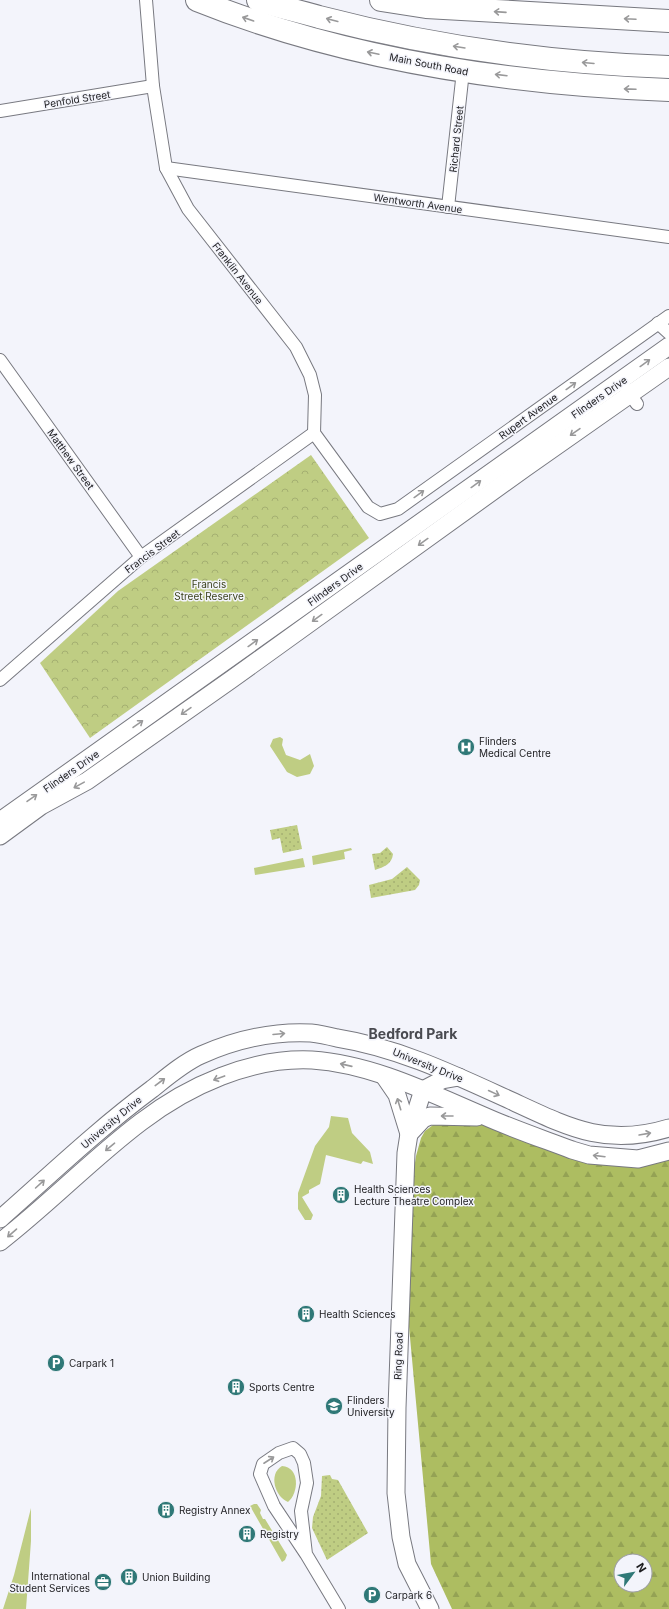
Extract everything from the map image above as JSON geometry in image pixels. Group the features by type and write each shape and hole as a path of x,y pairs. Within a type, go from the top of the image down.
{"highway":[{"name":"Main South Road","path":"197,0 295,34 370,53 463,71 608,88 669,90"},
{"path":"258,0 344,24 425,42 533,58 615,65 669,67"},
{"path":"381,0 426,7 669,21"}],"street":[{"name":"Franklin Avenue","path":"146,0 153,86 166,168 188,209 296,347 310,375 315,395 314,433"},
{"name":"Richard Street","path":"448,207 463,71"},
{"name":"Penfold Street","path":"0,111 153,86"},
{"name":"Wentworth Avenue","path":"166,168 669,236"},
{"name":"Rupert Avenue","path":"314,433 368,507 380,514 386,514 398,509 669,316"},
{"path":"658,324 669,333"},
{"name":"Flinders Drive","path":"629,393 669,346"},
{"name":"Matthew Street","path":"0,360 142,557"},
{"name":"Flinders Drive","path":"1,819 449,513 669,367"},
{"name":"Francis Street","path":"0,680 142,557 314,433"},
{"name":"Flinders Drive","path":"0,836 41,806 87,781 449,513"},
{"name":"University Drive","path":"0,1219 107,1125 174,1072 200,1055 245,1039 263,1035 289,1033 323,1035 380,1046 459,1077 579,1131 620,1137 646,1134 669,1128"},
{"path":"323,1035 350,1047 384,1055 406,1064 413,1070 419,1079 423,1090 442,1080 459,1077"},
{"name":"University Drive","path":"0,1242 142,1121 188,1092 209,1082 247,1069 297,1061 332,1062 384,1076 423,1090 486,1117 589,1155 638,1159 669,1151"},
{"path":"384,1076 397,1095 409,1134 423,1119 430,1116 486,1117"},
{"name":"Ring Road","path":"423,1090 409,1134 406,1153 396,1493 401,1537 407,1564 430,1609"},
{"path":"306,1554 301,1512 307,1483 307,1471 297,1451 293,1448 288,1449 262,1464 260,1474 274,1506 306,1554 339,1609"}],"green space":[{"name":"Francis Street Reserve","path":"311,455 369,538 90,738 40,663 118,591"},
{"path":"280,737 283,739 282,745 286,755 300,760 310,754 314,766 310,774 297,777 287,772 270,746 273,739"},
{"path":"297,825 302,849 283,853 280,838 272,840 270,830"},
{"path":"387,847 393,854 391,860 389,863 375,870 372,854 380,853"},
{"path":"351,848 352,850 344,852 345,859 313,865 312,856"},
{"path":"303,858 305,867 255,875 254,868"},
{"path":"407,867 420,880 419,885 415,890 371,898 369,885 392,879"},
{"path":"331,1116 348,1118 352,1133 370,1152 373,1164 363,1161 361,1164 326,1155 320,1184 309,1190 309,1193 302,1197 313,1215 311,1220 305,1220 298,1209 298,1193 315,1146 329,1127"},
{"path":"486,1117 572,1150 669,1158 669,1609 452,1609 431,1564 402,1251 416,1156 421,1138 425,1131 433,1125"},
{"path":"282,1466 288,1467 292,1471 295,1475 296,1481 294,1493 288,1502 283,1499 277,1491 274,1480 275,1474"},
{"path":"330,1475 332,1479 338,1480 368,1533 327,1560 312,1528 313,1517 321,1496 322,1476"},
{"path":"257,1504 261,1510 260,1513 263,1519 265,1519 287,1555 285,1560 282,1562 250,1506"},
{"path":"31,1508 31,1541 26,1609 3,1609 14,1575"}],"place":[{"name":"Flinders Medical Centre","path":"466,747"},
{"name":"Health Sciences Lecture Theatre Complex","path":"341,1195"},
{"name":"Health Sciences","path":"306,1314"},
{"name":"Carpark 1","path":"56,1363"},
{"name":"Sports Centre","path":"236,1387"},
{"name":"Flinders University","path":"334,1406"},
{"name":"Registry Annex","path":"166,1510"},
{"name":"Registry","path":"247,1534"},
{"name":"Union Building","path":"129,1577"},
{"name":"International Student Services","path":"103,1582"},
{"name":"Carpark 6","path":"372,1595"}],"district":[{"name":"Bedford Park","path":"413,1033"}]}
